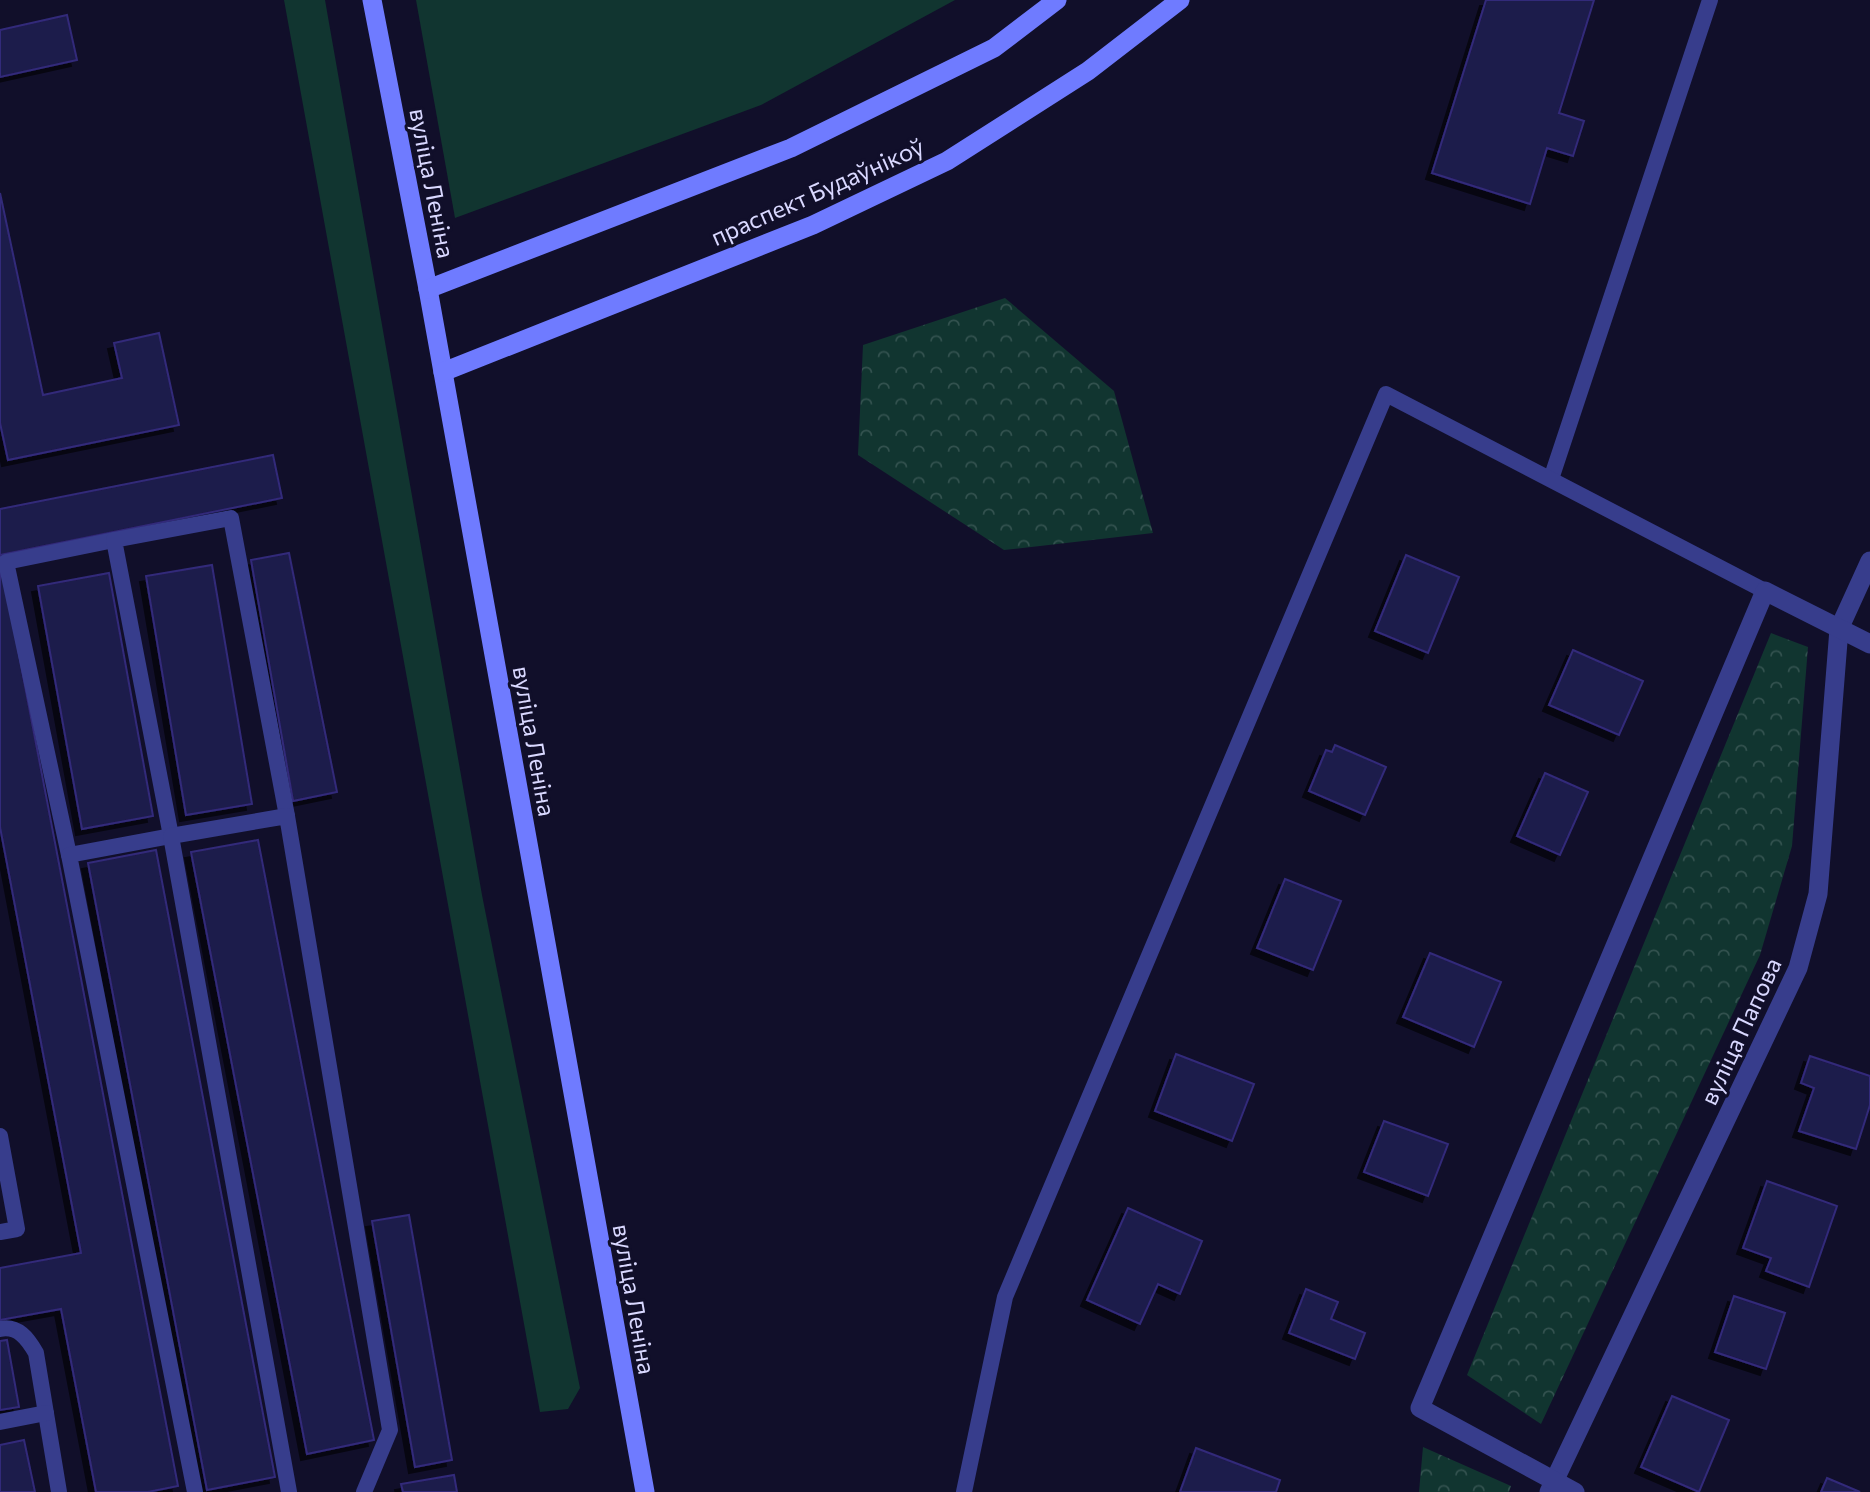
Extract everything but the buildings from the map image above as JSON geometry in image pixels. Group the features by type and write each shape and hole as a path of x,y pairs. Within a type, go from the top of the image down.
{"main road":[{"name":"вуліца Леніна","path":"372,0 428,289 645,1492"},
{"name":"праспект Будаўнікоў","path":"428,289 791,148 994,48 1057,0"},
{"name":"праспект Будаўнікоў","path":"443,372 813,225 947,161 1088,71 1180,0"}],"street":[{"name":"вуліца Папова","path":"1551,1487 1798,968 1818,894 1839,629 1870,561"},
{"path":"1575,1492 1551,1487 1420,1408 1765,591 1870,644"}],"lane":[{"path":"1551,479 1710,0"},
{"path":"964,1492 1005,1297 1386,394 1765,591"},
{"path":"195,1492 69,855 6,562 231,518 287,816 390,1430 364,1492"},
{"path":"114,540 171,835 289,1492"},
{"path":"69,855 287,816"},
{"path":"0,1136 17,1229 0,1232"},
{"path":"0,1328 15,1329 29,1340 36,1353 59,1492"},
{"path":"0,1422 46,1413"}],"green space":[{"path":"284,0 325,0 482,895 580,1388 568,1409 540,1412"},
{"path":"416,0 955,0 761,105 455,218"},
{"path":"1005,298 1114,391 1153,533 1004,550 858,455 863,345"},
{"path":"1771,633 1808,647 1792,846 1760,955 1541,1424 1467,1375"},
{"path":"1423,1447 1511,1486 1509,1492 1419,1492"}]}
